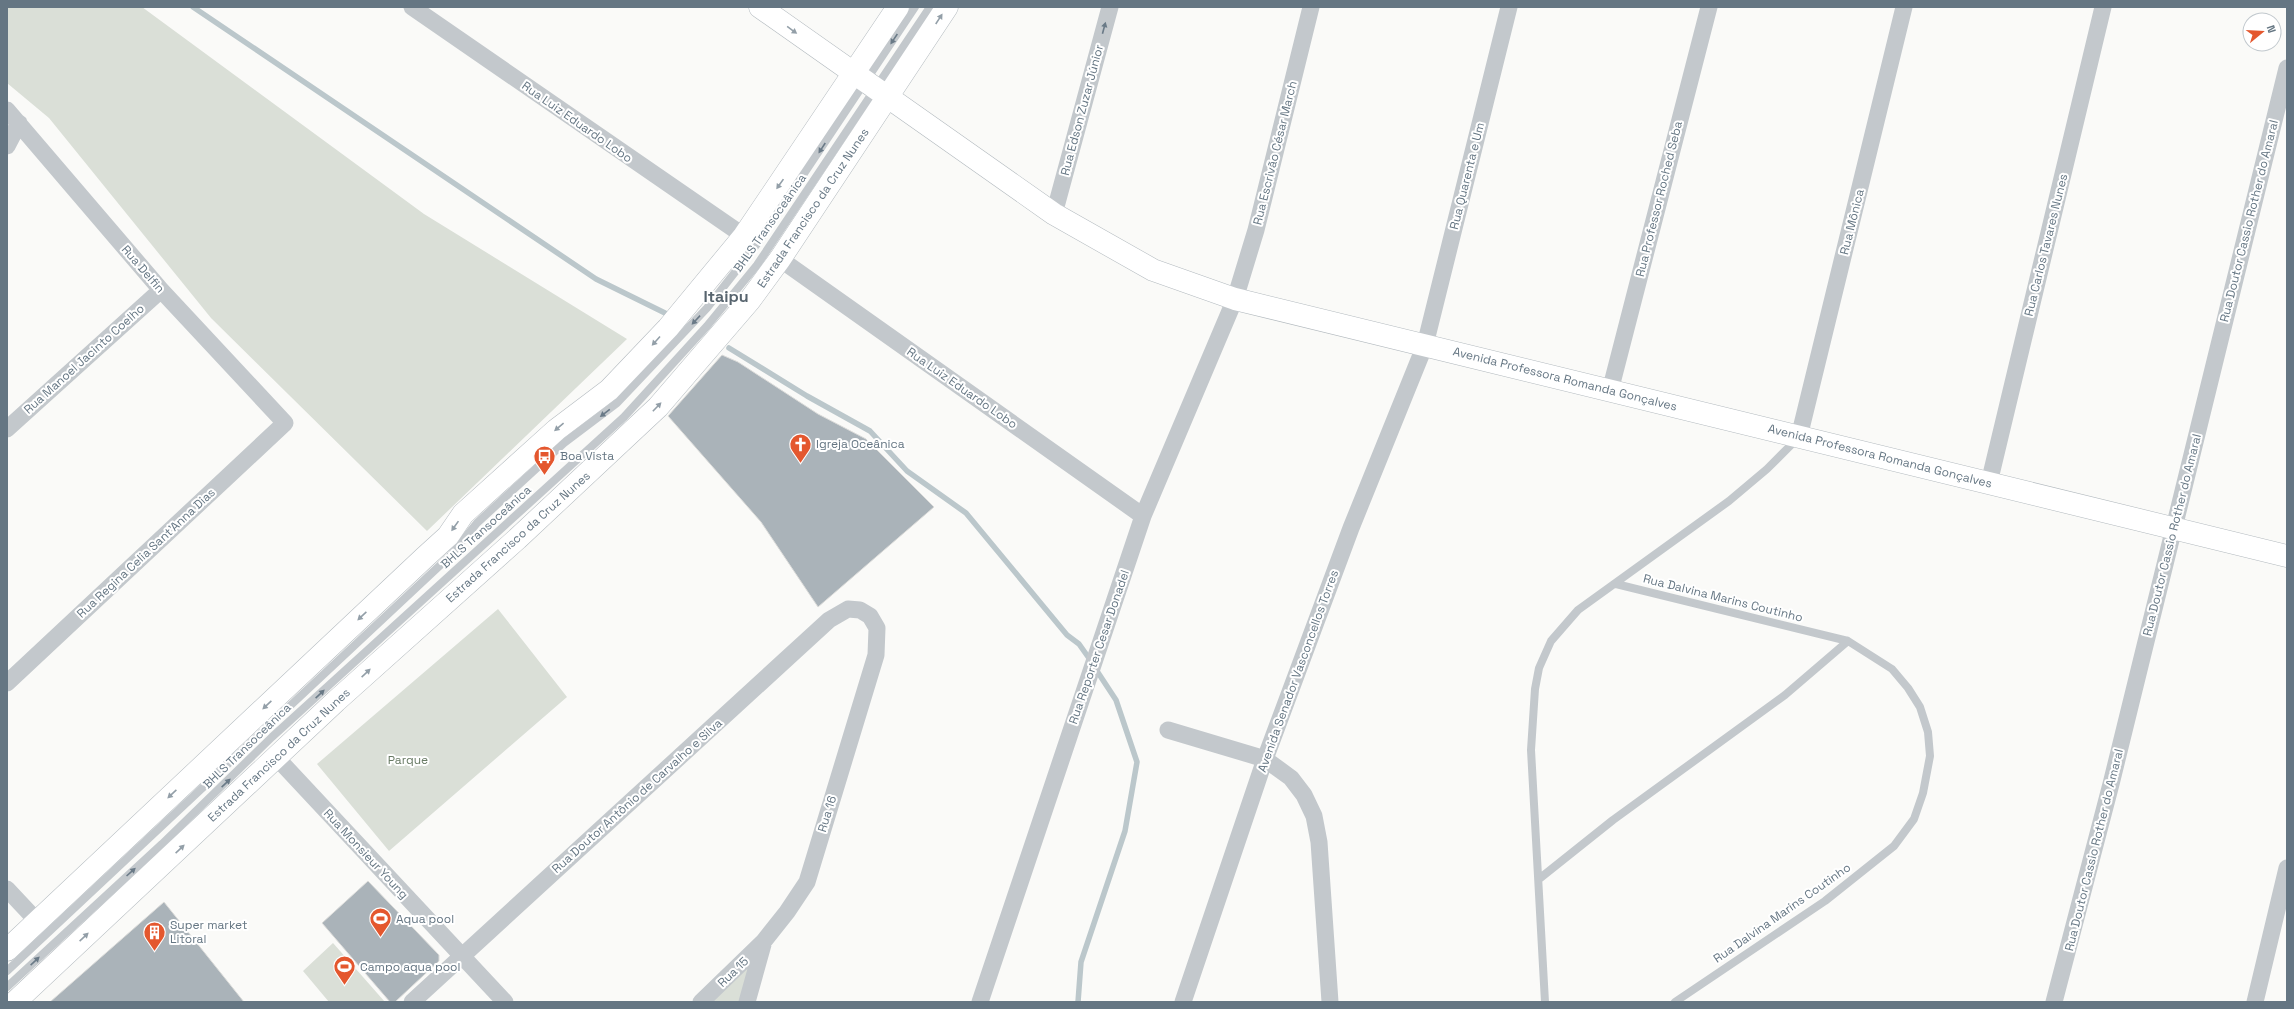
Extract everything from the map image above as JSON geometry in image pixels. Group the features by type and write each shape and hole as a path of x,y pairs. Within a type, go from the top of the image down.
{"main road":[{"name":"Avenida Professora Romanda Gonçalves","path":"760,7 1054,214 1153,270 1235,299 2287,556"},
{"name":"Estrada Francisco da Cruz Nunes","path":"15,1002 377,663 597,465 658,407 750,300 780,259 871,86 898,7"},
{"name":"Estrada Francisco da Cruz Nunes","path":"7,950 448,536 463,514 556,430 609,390 631,369 668,328 871,86 947,7"}],"street":[{"name":"Rua Luiz Eduardo Lobo","path":"412,7 744,236"},
{"name":"Rua Edson Zuzar Júnior","path":"1054,214 1110,7"},
{"name":"Rua Escrivão César March","path":"1235,299 1256,230 1311,7"},
{"name":"Rua Quarenta e Um","path":"1425,345 1509,7"},
{"name":"Rua Professor Roched Seba","path":"1610,391 1709,7"},
{"name":"Rua Mônica","path":"1799,437 1904,7"},
{"name":"Rua Carlos Tavares Nunes","path":"1989,483 2103,7"},
{"name":"Rua Doutor Cassio Rother do Amaral","path":"2054,1002 2111,784 2287,68"},
{"name":"Rua Delfin","path":"7,110 161,290 285,423"},
{"path":"7,146 18,123"},
{"name":"Rua Luiz Eduardo Lobo","path":"780,259 1143,516"},
{"name":"Rua Manoel Jacinto Coelho","path":"7,429 161,290"},
{"name":"Rua Reporter Cesar Donadel","path":"980,1002 1143,516 1235,299"},
{"name":"Avenida Senador Vasconcellos Torres","path":"1182,1002 1265,759 1351,528 1425,345"},
{"name":"Rua Regina Celia Sant'Anna Dias","path":"7,683 285,423"},
{"name":"Rua Doutor Antônio de Carvalho e Silva","path":"412,1002 829,620 848,609 860,610 870,616"},
{"name":"Rua 16","path":"747,1002 764,941 787,912 807,882 876,655 877,628 870,616"},
{"path":"1168,730 1265,759 1291,778 1304,795 1314,816 1319,842 1330,1002"},
{"name":"Rua Monsieur Young","path":"277,758 505,1002"},
{"path":"2255,1002 2287,868"},
{"path":"7,889 38,921"},
{"name":"Rua 15","path":"702,1002 764,941"}],"lane":[{"name":"BHLS Transoceânica","path":"7,987 168,839 278,732 624,417 693,342 757,265 871,86 915,7"},
{"name":"BHLS Transoceânica","path":"7,971 450,556 477,523 564,443 617,403 644,377 707,308 757,244 930,7"},
{"name":"Rua Dalvina Marins Coutinho","path":"1545,1002 1531,750 1535,689 1540,668 1551,641 1578,610 1729,501 1753,481 1799,437"},
{"name":"Rua Dalvina Marins Coutinho","path":"1616,584 1848,641 1892,669 1908,688 1920,707 1928,732 1930,756 1923,793 1914,819 1894,846 1825,901 1675,1002"},
{"path":"1539,879 1613,820 1785,695 1848,641"}],"green space":[{"path":"7,7 142,7 424,214 627,339 427,531 211,318 49,118 7,83"},
{"name":"Parque","path":"498,609 567,697 389,851 317,764"},
{"name":"Campo aqua pool","path":"333,943 385,1002 329,1002 303,971"},
{"path":"753,965 742,1002 709,1002 742,970"}],"building":[{"name":"Igreja Oceânica","path":"722,355 738,362 818,414 866,439 934,507 818,607 761,522 668,416"},
{"name":"Aqua pool","path":"368,881 439,955 439,961 395,1002 390,1002 322,923"},
{"name":"Super market Litoral","path":"164,902 244,1002 50,1002"}],"waterway":[{"path":"193,7 596,279 665,313"},
{"path":"729,348 807,396 870,431 907,471 966,513 1067,635 1079,644 1091,661"},
{"path":"1078,1002 1081,962 1125,831 1137,762 1116,700 1095,668"}],"place":[{"name":"Igreja Oceânica","path":"800,464"},
{"name":"Boa Vista","path":"544,476"},
{"name":"Aqua pool","path":"380,938"},
{"name":"Super market Litoral","path":"155,952"},
{"name":"Campo aqua pool","path":"344,986"}],"district":[{"name":"Itaipu","path":"726,296"}]}
